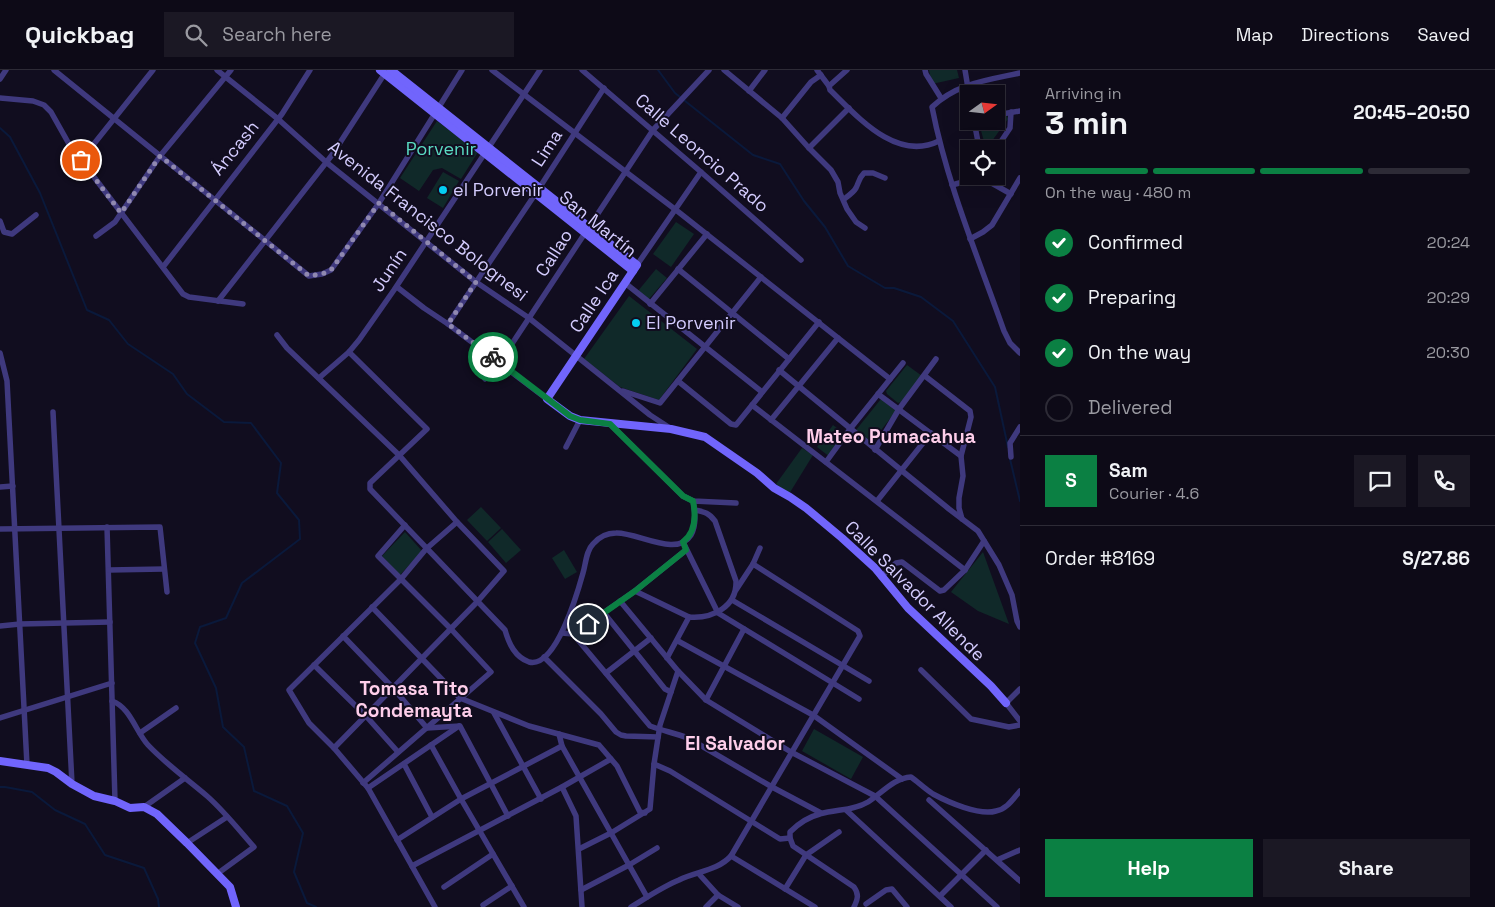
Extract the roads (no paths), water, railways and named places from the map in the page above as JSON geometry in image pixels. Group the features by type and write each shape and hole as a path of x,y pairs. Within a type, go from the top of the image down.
{"street":[{"path":"0,79 6,70"},
{"path":"54,70 309,276 331,270 379,203 462,70"},
{"path":"81,160 153,70"},
{"name":"Avenida Francisco Bolognesi","path":"216,70 278,119 326,162 476,282 529,318 618,390 671,429"},
{"path":"96,236 114,222 160,156 232,70"},
{"name":"Áncash","path":"162,267 278,119 310,70"},
{"path":"492,70 707,234 890,379"},
{"name":"Junín","path":"318,378 349,352 359,340 427,242 540,70"},
{"name":"Calle Leoncio Prado","path":"582,70 702,172 801,260"},
{"path":"724,70 782,118 831,170 838,182 847,209 856,222 865,228"},
{"path":"749,91 766,70"},
{"path":"829,86 847,70"},
{"path":"926,70 926,74 942,98"},
{"path":"965,70 967,85 1020,73"},
{"path":"218,301 332,155 386,71"},
{"name":"San Martín","path":"386,71 635,268"},
{"name":"Callao","path":"486,379 500,362 653,130 708,71"},
{"path":"782,118 819,72 830,90 873,130 883,136 908,146 922,148 939,142"},
{"name":"Lima","path":"448,324 604,88"},
{"path":"960,89 942,98 932,106 939,142 970,240 1004,332 1010,343 1020,353"},
{"path":"0,98 33,100 44,105 51,112 69,144 185,296 243,304"},
{"path":"809,148 849,108"},
{"path":"1005,113 1020,111"},
{"path":"1002,140 1012,124 1011,112"},
{"name":"Calle Ica","path":"547,399 702,172"},
{"path":"844,200 852,193 864,173 873,173 885,178"},
{"path":"970,240 992,225 1020,178"},
{"path":"952,185 960,183"},
{"path":"995,185 1011,194"},
{"path":"0,221 4,232 12,234 36,215"},
{"path":"650,304 707,234"},
{"path":"678,269 789,359"},
{"path":"618,390 660,403 761,277"},
{"path":"625,283 762,392"},
{"path":"396,288 500,362 570,416 580,420 566,447"},
{"path":"678,381 731,424 736,425 819,322"},
{"path":"277,335 287,348 399,456 504,571 477,602 334,748"},
{"path":"772,420 838,338"},
{"path":"349,352 427,429 370,484 370,489 504,630 513,651 522,660 533,663 540,661 549,653 562,633 589,549 596,540 606,534 622,533 676,545 689,538 692,532 695,510 693,501"},
{"path":"0,353 7,381 27,765"},
{"path":"876,450 899,409 936,359"},
{"path":"826,462 903,363"},
{"path":"779,370 900,470 978,531 999,565 1012,595 1020,627"},
{"path":"925,376 970,411 971,417 961,456 963,476 959,508 962,519"},
{"path":"878,394 961,456"},
{"path":"752,405 965,570"},
{"path":"53,412 72,784"},
{"name":"Calle Salvador Allende","path":"580,420 671,429 705,437 757,472 774,488 806,508 842,538 875,568 908,608 991,686 1006,703"},
{"path":"610,424 683,496 693,501 736,503"},
{"path":"1011,457 1010,443 1020,427"},
{"path":"877,500 931,433"},
{"path":"0,488 13,486"},
{"path":"695,510 710,514 715,521 736,581 736,590"},
{"path":"435,907 368,788 309,722 290,690 401,579 426,549 458,522"},
{"path":"363,783 491,672 378,556 405,525"},
{"path":"107,527 115,802"},
{"path":"0,529 160,527 166,592"},
{"path":"882,577 896,563 902,562 940,591 944,590 965,570 984,541"},
{"path":"683,542 718,613 859,699"},
{"path":"635,591 690,617 697,618 718,613 732,600 760,548"},
{"path":"562,633 573,634 635,591 686,550"},
{"path":"631,907 680,879 699,874 725,863 731,856 860,636 858,631 753,564"},
{"path":"109,570 164,569"},
{"path":"732,600 869,681"},
{"path":"620,601 678,671 706,700 791,752 875,796 997,907"},
{"path":"372,607 460,698 529,726 599,746 618,768 640,812 644,814"},
{"path":"604,613 665,689 671,692"},
{"path":"667,658 690,617"},
{"path":"0,626 110,622"},
{"path":"706,700 744,629"},
{"path":"573,634 650,726 688,738 821,813"},
{"path":"343,636 393,688 427,728"},
{"path":"606,673 651,638"},
{"path":"678,641 812,715 902,779"},
{"path":"544,657 621,736 658,737"},
{"path":"314,665 366,716 398,752"},
{"path":"921,670 971,719 1009,727 1020,725"},
{"path":"578,849 612,832 650,809 659,729 678,671"},
{"path":"0,718 112,684"},
{"path":"1020,689 1006,703 1020,720"},
{"path":"112,701 118,703 124,709 147,744 208,798 254,847 218,874"},
{"path":"140,733 176,708"},
{"path":"494,712 522,767 541,799"},
{"path":"427,728 460,726"},
{"path":"368,788 460,726"},
{"path":"460,726 508,816"},
{"path":"558,734 562,746 612,832 646,897"},
{"path":"431,745 524,907"},
{"path":"397,840 461,799 562,746"},
{"path":"412,866 541,799 611,759"},
{"path":"0,761 48,768 94,796 130,808 144,807 185,778"},
{"path":"404,764 432,817"},
{"path":"654,764 670,771 780,839 790,838"},
{"path":"854,907 858,899 854,887 793,846 790,832 800,823 821,813 846,810 868,802 902,779 911,777 932,793 961,807 987,812 997,811 1007,806 1020,792"},
{"path":"562,787 576,816 582,907"},
{"path":"929,800 1020,881"},
{"path":"144,807 157,814 230,887 236,907"},
{"path":"846,810 951,907"},
{"path":"187,843 227,817"},
{"path":"785,889 806,855 839,832"},
{"path":"581,890 657,848"},
{"path":"940,896 986,850"},
{"path":"997,860 1020,850"},
{"path":"444,888 493,854"},
{"path":"731,856 814,907"},
{"path":"699,874 718,895 738,907"},
{"path":"483,905 512,886"},
{"path":"858,899 867,906 886,890 892,889 907,907"},
{"path":"706,907 718,895"}],"waterway":[{"path":"658,70 675,93 753,155 780,164 804,201 825,227 848,266 885,288 894,288 921,297 953,321 995,387 1008,447"},
{"path":"0,128 10,137 40,193 87,310 109,320 128,344 173,374 187,394 224,422 251,423 281,463 277,493 299,520 300,539 242,583 226,618 200,627 195,643 216,688 223,727 244,747 254,791 287,806 303,833 294,872 307,903 316,907"},
{"path":"1010,459 1020,501"},
{"path":"0,787 32,792 55,810 85,824 105,855 144,868 158,899 159,907"}],"place":[{"name":"el Porvenir","path":"443,190"},
{"name":"El Porvenir","path":"636,323"}],"district":[{"name":"Mateo Pumacahua","path":"891,436"},
{"name":"Tomasa Tito Condemayta","path":"414,699"},
{"name":"El Salvador","path":"735,743"}],"park label":[{"name":"Porvenir","path":"441,149"}]}
